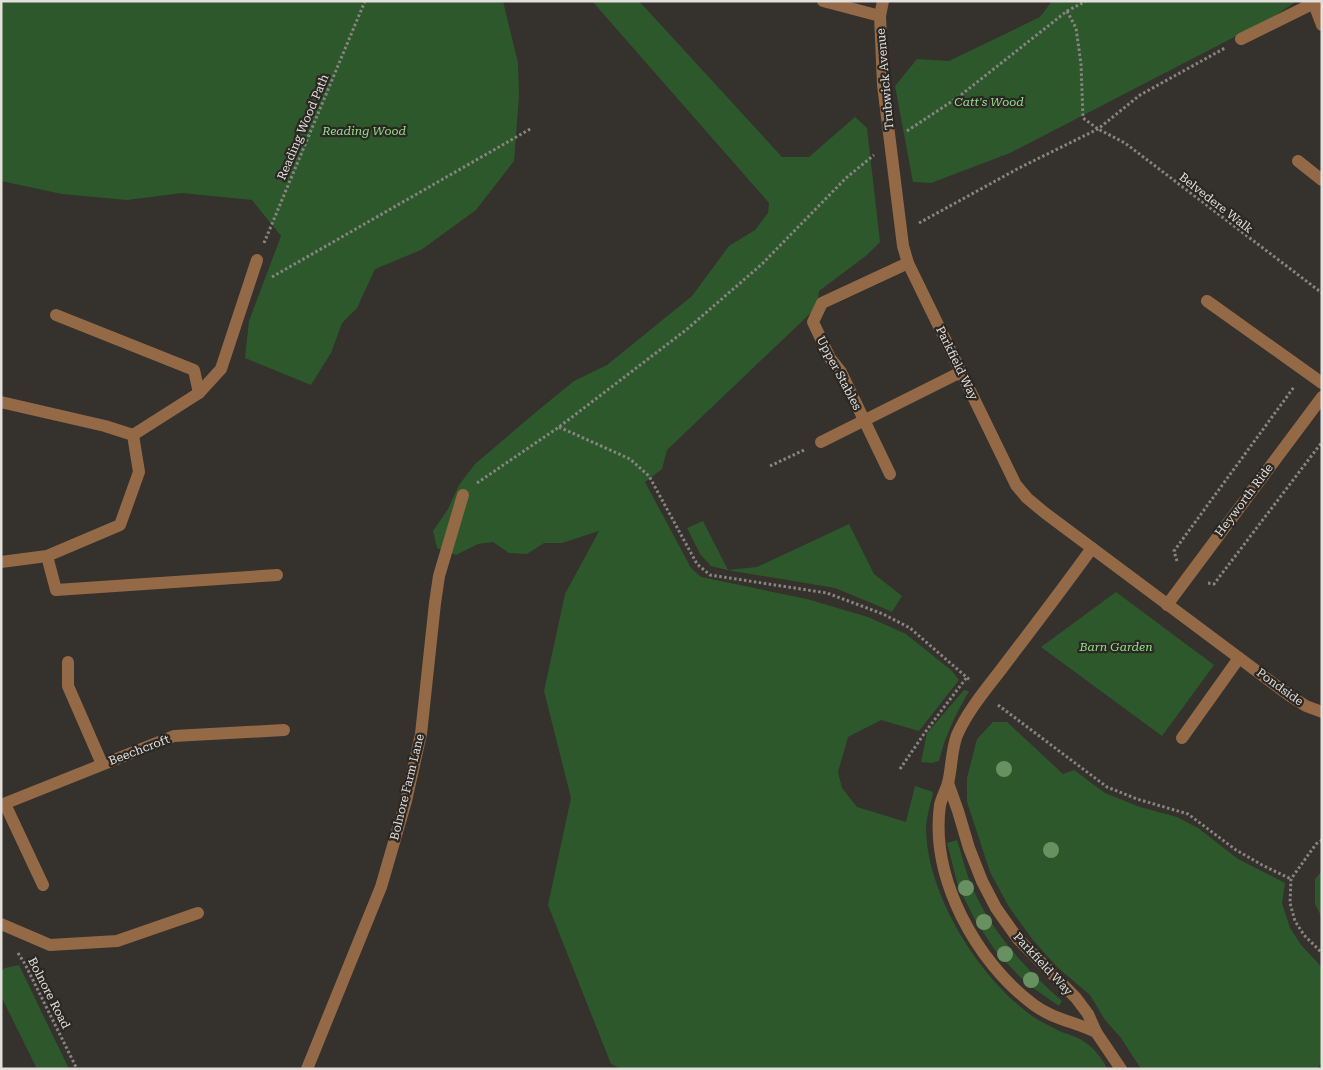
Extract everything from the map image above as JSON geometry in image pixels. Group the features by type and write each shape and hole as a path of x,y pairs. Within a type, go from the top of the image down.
{"street":[{"name":"Trubwick Avenue","path":"823,1 880,16"},
{"name":"Trubwick Avenue","path":"883,1 880,16 883,85 891,141"},
{"path":"1241,39 1316,3 1322,25"},
{"name":"Parkfield Way","path":"891,141 900,232 908,263 1016,485 1027,498 1167,605"},
{"path":"1298,161 1322,180"},
{"path":"1,402 97,424 133,435 199,393 221,369 258,260"},
{"name":"Upper Stables","path":"890,474 841,372 830,358 813,322 822,303 908,263"},
{"path":"1207,301 1322,383"},
{"path":"56,315 194,370 199,393"},
{"name":"Upper Stables","path":"821,442 961,372"},
{"name":"Heyworth Ride","path":"1167,605 1322,396"},
{"path":"1,562 47,556 120,525 139,472 133,435"},
{"name":"Bolnore Farm Lane","path":"307,1069 381,887 406,801 421,734 439,576 463,494"},
{"name":"Parkfield Way","path":"1092,548 976,703 957,735 951,756 948,783 940,803 939,831 944,871 958,910 974,939 994,966 1034,1004 1051,1016 1079,1024 1096,1032"},
{"path":"47,556 56,590 277,575"},
{"name":"Pondside","path":"1167,605 1290,696 1306,706 1322,712"},
{"path":"1182,738 1240,658"},
{"path":"68,662 68,686 102,764"},
{"name":"Beechcroft","path":"3,805 174,736 284,730"},
{"name":"Parkfield Way","path":"948,783 968,848 996,908 1018,939 1076,998 1088,1014 1096,1032 1122,1069"},
{"path":"3,805 43,885"},
{"path":"1,924 50,945 117,940 198,913"}],"path":[{"name":"Reading Wood Path","path":"258,260 365,1"},
{"path":"463,494 479,481 560,427 686,330 762,264 846,178 891,141 957,98 1067,11 1086,1"},
{"path":"1067,11 1076,28 1081,64 1084,118 1098,129"},
{"path":"900,232 1098,129 1140,94 1241,39"},
{"path":"247,291 532,128"},
{"name":"Belvedere Walk","path":"1098,129 1125,143 1322,293"},
{"path":"1305,371 1174,551 1184,580 1214,584 1322,442"},
{"path":"560,427 630,459 649,476 697,564 710,575 827,593 883,614 910,628 976,686"},
{"path":"770,466 821,442"},
{"path":"900,769 967,677"},
{"path":"993,700 1107,787 1138,799 1188,814 1236,850 1262,865 1291,878"},
{"path":"1322,840 1316,844 1291,878 1290,903 1294,921 1304,935 1322,953"},
{"name":"Bolnore Road","path":"16,949 77,1069"}],"green space":[{"name":"Reading Wood","path":"1,1 503,1 518,63 519,96 514,161 476,210 421,250 375,269 357,308 342,323 331,353 311,385 245,358 249,321 281,236 252,200 182,193 127,200 62,194 1,181"},
{"path":"592,1 639,1 782,157 809,157 855,117 867,128 880,242 867,255 819,291 817,307 667,450 662,469 645,482 691,568 701,577 807,599 868,617 906,634 952,671 959,680 919,731 881,720 848,737 838,772 842,788 857,807 906,822 915,786 933,792 926,824 929,855 936,882 961,935 977,960 1015,1002 1035,1018 1090,1046 1108,1069 622,1069 611,1064 548,905 571,798 544,691 565,594 599,531 562,543 544,543 527,554 509,553 493,542 478,544 456,555 437,548 433,531 448,509 459,485 475,464 574,381 607,365 692,296 729,246 755,230 768,213 769,203"},
{"name":"Catt's Wood","path":"1052,1 1297,1 1273,17 1010,153 931,183 913,182 895,86 917,59 949,61 1040,17"},
{"path":"703,521 728,570 757,567 849,524 874,574 902,596 892,612 835,588 727,570 711,566 700,554 687,528"},
{"name":"Barn Garden","path":"1116,592 1214,665 1162,736 1041,647"},
{"path":"964,690 969,691 951,725 939,761 932,763 921,762 927,733"},
{"path":"993,722 1007,722 1063,774 1074,770 1105,793 1140,807 1177,817 1198,828 1238,859 1285,883 1282,903 1290,928 1302,946 1322,969 1322,1062 1317,1069 1141,1069 1121,1038 1105,1020 1090,995 1057,967 1033,940 1009,907 990,872 967,802 967,778 977,739"},
{"path":"957,840 971,884 988,917 998,933 1022,962 1062,1001 1059,1006 1026,983 997,953 975,920 958,886 947,843"},
{"path":"1322,871 1322,918 1315,904 1315,879"},
{"path":"19,965 69,1069 37,1069 1,996 1,971 5,968"}]}
